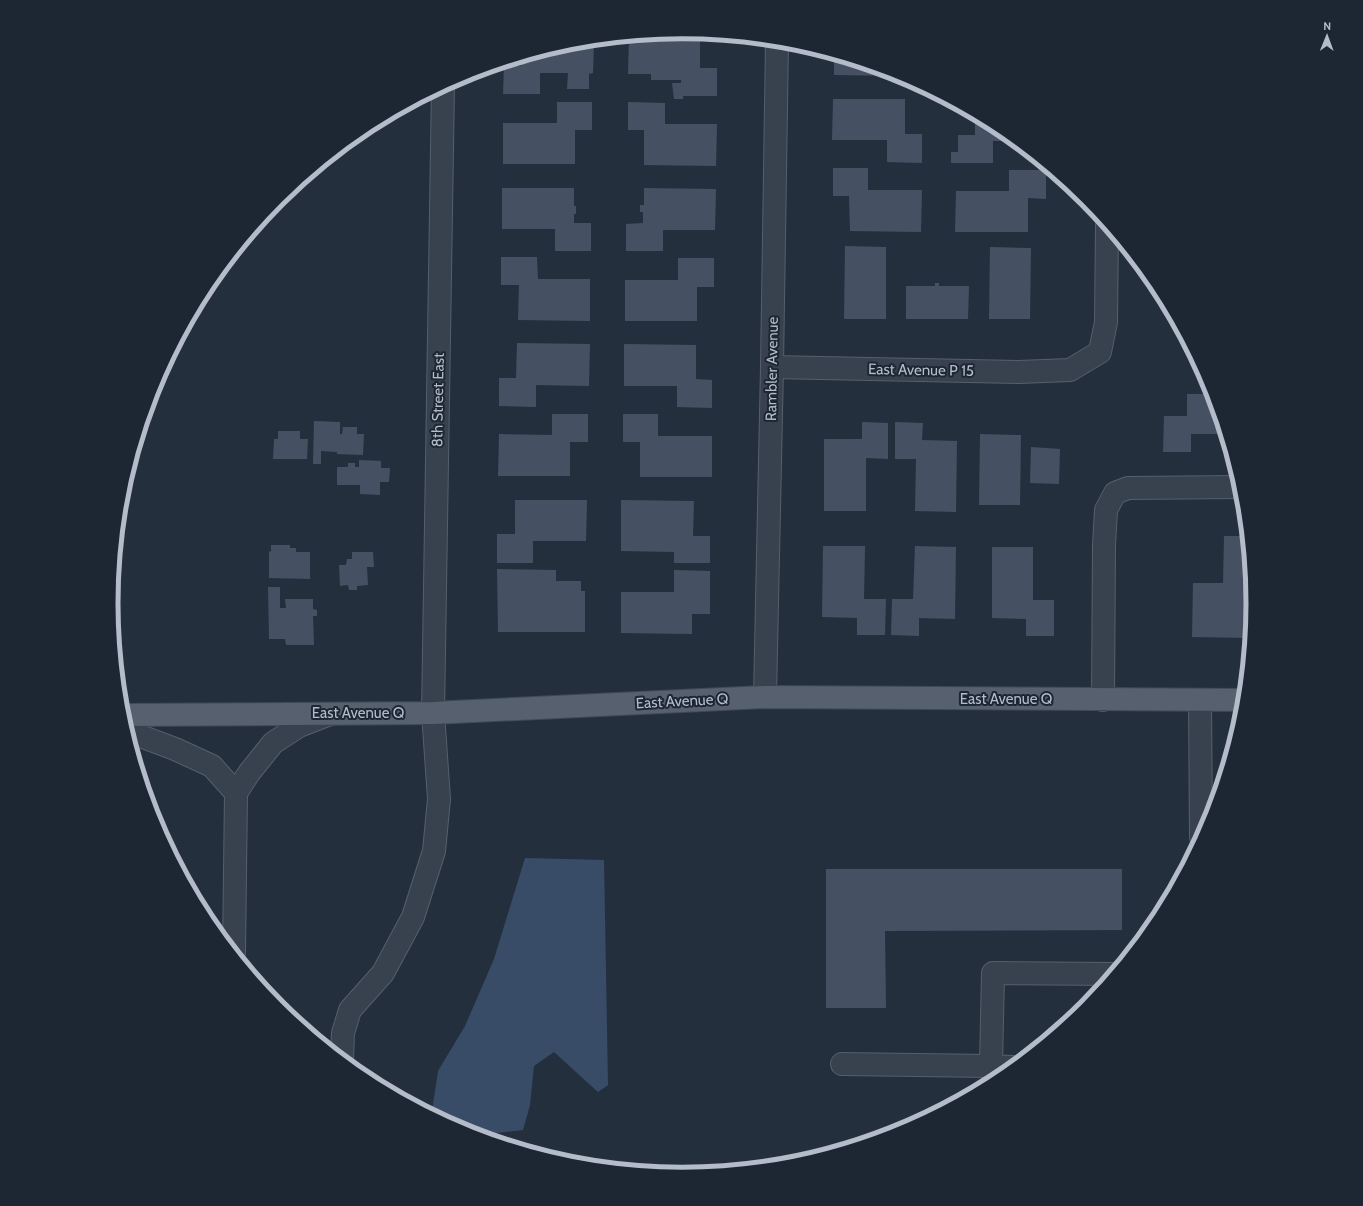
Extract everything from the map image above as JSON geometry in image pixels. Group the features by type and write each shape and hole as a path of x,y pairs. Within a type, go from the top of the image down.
{"main road":[{"name":"East Avenue Q","path":"128,715 433,713 765,697 1237,700"}],"street":[{"name":"Rambler Avenue","path":"765,697 777,48"},
{"name":"8th Street East","path":"342,1053 343,1033 350,1010 383,973 413,916 434,851 439,799 433,713 443,92"},
{"name":"East Avenue P 15","path":"772,367 1019,372 1070,370 1100,352 1106,322 1107,232"},
{"path":"1103,700 1104,545 1106,510 1115,493 1128,488 1234,487"},
{"path":"1200,700 1200,825"},
{"path":"234,946 236,793 249,773 273,742 300,726 332,713"},
{"path":"133,733 175,749 212,766 236,793"},
{"path":"991,1066 993,973 1107,974"},
{"path":"842,1064 1002,1067"}],"water":[{"path":"525,858 604,860 608,1085 598,1092 554,1052 534,1066 530,1105 523,1130 491,1133 432,1109 438,1071 465,1026 494,959"}],"building":[{"path":"645,40 700,40 700,68 717,68 717,96 683,96 683,99 674,99 672,83 681,83 681,80 651,80 651,74 628,74 629,42"},
{"path":"594,46 593,73 589,74 589,89 567,89 568,73 540,73 540,94 503,94 504,68 521,66 521,63 536,58"},
{"path":"834,60 881,76 834,75"},
{"path":"833,99 905,99 905,134 922,134 922,163 887,162 887,140 832,140"},
{"path":"557,102 592,102 592,130 575,130 575,164 503,164 503,123 557,123"},
{"path":"628,102 665,103 665,124 717,124 716,166 644,165 644,130 628,130"},
{"path":"975,122 1005,141 993,141 993,163 951,163 951,152 958,152 958,135 975,135"},
{"path":"833,168 868,168 868,190 922,190 921,232 850,231 849,196 833,196"},
{"path":"1009,170 1042,170 1046,173 1046,199 1028,198 1028,232 955,232 956,191 1009,191"},
{"path":"502,188 574,188 574,206 576,206 576,214 574,214 574,223 591,223 591,251 555,251 555,229 502,229"},
{"path":"644,188 716,189 715,230 663,230 663,251 626,251 626,224 643,223 643,212 640,212 640,205 644,205"},
{"path":"845,246 886,247 886,319 844,319"},
{"path":"990,247 1031,248 1030,319 989,319"},
{"path":"501,257 537,257 538,279 590,279 590,321 518,320 519,285 501,285"},
{"path":"678,258 714,258 714,287 697,287 697,321 625,321 625,280 678,280"},
{"path":"935,283 939,283 939,286 969,286 968,319 906,319 906,286 935,286"},
{"path":"517,343 590,344 589,386 536,385 536,407 499,406 499,378 516,378"},
{"path":"624,344 696,345 696,379 712,380 712,408 677,407 677,386 624,386"},
{"path":"1187,394 1206,394 1219,434 1191,434 1191,452 1163,452 1164,416 1187,416"},
{"path":"552,414 588,414 588,442 570,442 570,476 498,476 499,434 552,435"},
{"path":"623,414 658,414 658,436 712,436 712,477 640,477 640,442 623,442"},
{"path":"314,421 340,422 340,434 342,434 343,427 357,427 357,434 364,434 363,455 337,454 337,452 321,451 321,464 313,464"},
{"path":"862,422 888,423 888,459 866,458 866,511 824,511 824,439 862,439"},
{"path":"895,422 923,423 922,440 957,441 956,512 915,511 916,459 895,459"},
{"path":"278,431 300,431 300,439 308,439 307,459 273,459 274,439 278,439"},
{"path":"980,434 1021,435 1020,505 979,505"},
{"path":"1031,447 1060,449 1059,484 1030,483"},
{"path":"359,460 381,461 381,468 390,468 389,482 380,482 380,495 360,494 360,485 337,485 337,467 348,467 348,463 355,463 355,467 359,467"},
{"path":"515,500 587,500 586,541 533,541 533,563 497,563 497,534 515,534"},
{"path":"621,500 694,501 693,536 710,536 710,563 674,563 674,552 621,551"},
{"path":"1224,536 1242,536 1246,603 1244,638 1192,637 1193,583 1223,583"},
{"path":"271,545 290,545 290,548 296,548 296,552 310,552 310,579 269,578 269,551 271,552"},
{"path":"823,546 865,546 864,599 886,599 885,635 857,635 857,618 822,617"},
{"path":"915,546 956,547 955,619 919,618 919,636 891,635 892,599 913,599"},
{"path":"992,547 1033,547 1033,600 1054,600 1054,636 1026,636 1026,619 992,618"},
{"path":"352,552 373,552 374,567 367,567 368,585 357,586 357,590 349,590 348,585 340,586 339,565 346,565 347,559 352,559"},
{"path":"497,569 556,570 556,581 581,581 581,591 585,591 585,632 498,632"},
{"path":"674,570 710,571 710,614 692,614 692,634 621,633 621,592 674,592"},
{"path":"268,587 280,587 280,608 286,608 285,599 313,599 313,609 317,610 317,616 313,616 314,645 286,645 285,639 269,639"},
{"path":"826,869 1122,869 1122,930 885,931 886,1008 826,1008"}]}
